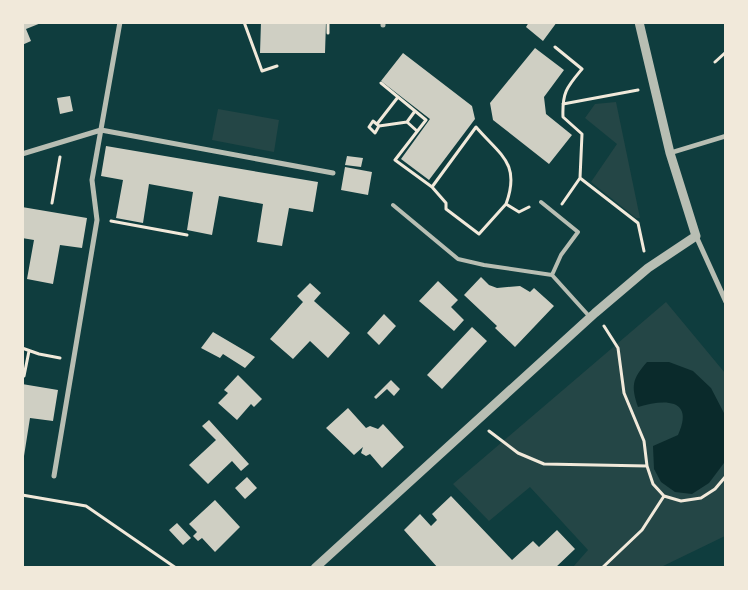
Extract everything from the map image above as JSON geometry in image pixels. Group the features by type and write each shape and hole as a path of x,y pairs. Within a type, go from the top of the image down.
{"street":[{"path":"54,476 97,218 92,180 120,22"},
{"path":"639,22 670,153 696,236 726,302"},
{"path":"22,154 101,130 333,172"},
{"path":"670,153 726,136"},
{"path":"315,568 593,315 648,268 696,236"}],"lane":[{"path":"541,202 578,232 561,255 552,275"},
{"path":"393,205 458,259 484,265 552,275 593,315"}],"path":[{"path":"244,22 262,71 277,66"},
{"path":"328,22 328,33"},
{"path":"555,47 582,69 565,90 563,104 563,117 582,134 580,178 556,213"},
{"path":"715,62 726,52"},
{"path":"381,83 426,120 395,160 440,194 446,209 479,234 506,204 512,179 510,165 476,127 432,187"},
{"path":"563,104 655,86"},
{"path":"398,97 378,125 407,122 417,131"},
{"path":"407,122 415,111"},
{"path":"52,203 63,141"},
{"path":"580,178 638,223 648,268"},
{"path":"506,204 519,212 541,202"},
{"path":"97,218 187,235"},
{"path":"593,315 618,348 624,394 644,441 646,466 654,484 664,496 681,501 701,498 715,489 726,476"},
{"path":"22,348 73,360"},
{"path":"24,376 30,351"},
{"path":"477,421 518,453 544,464 646,466"},
{"path":"22,495 86,506 176,568"},
{"path":"602,568 642,530 664,496"}],"shaded area":[{"path":"616,102 640,218 636,218 591,182 617,144 585,118 595,104"},
{"path":"218,109 279,120 274,152 212,140"},
{"path":"666,302 725,373 725,536 661,567 573,567 588,550 530,487 489,521 453,484"},
{"path":"647,362 669,362 693,371 711,388 725,415 724,463 709,483 692,494 675,492 661,482 654,469 653,446 678,435 683,414 680,408 674,404 658,403 638,407 634,394 634,383 638,373"}],"building":[{"path":"22,22 41,23 26,29 31,41 22,45"},
{"path":"261,22 326,22 325,53 260,53"},
{"path":"529,22 557,22 543,41 526,27"},
{"path":"535,48 564,70 544,97 546,114 572,135 549,164 493,120 490,103"},
{"path":"403,53 472,106 475,119 429,180 401,159 430,119 381,81"},
{"path":"70,96 73,111 60,114 57,98"},
{"path":"106,146 318,182 313,212 289,208 282,246 257,242 263,204 219,196 212,235 187,230 193,192 149,184 143,223 116,218 123,180 101,176"},
{"path":"347,156 363,158 361,167 345,165"},
{"path":"345,167 372,172 368,195 341,190"},
{"path":"22,207 87,218 82,248 60,245 53,284 27,279 34,240 22,238"},
{"path":"481,277 489,285 497,288 520,286 530,292 534,288 554,306 515,347 495,328 497,326 464,295"},
{"path":"438,281 458,300 451,307 464,320 454,331 419,301"},
{"path":"310,283 321,293 314,301 350,333 328,358 310,341 293,359 270,339 303,302 297,296"},
{"path":"384,314 396,326 379,345 367,333"},
{"path":"472,327 487,341 442,389 427,375"},
{"path":"213,332 255,357 245,368 223,354 220,358 201,348"},
{"path":"238,375 262,399 254,407 251,404 237,420 218,403 228,393 224,390"},
{"path":"391,380 400,389 394,396 387,389 376,399 374,397"},
{"path":"22,384 58,390 53,421 30,418 24,456"},
{"path":"348,408 366,428 370,426 378,429 383,424 404,447 382,468 370,454 366,456 361,453 363,447 354,455 326,428"},
{"path":"209,420 249,464 241,471 232,461 208,484 189,465 216,440 202,426"},
{"path":"247,477 257,488 245,499 235,488"},
{"path":"451,496 512,560 533,541 539,547 557,530 575,549 555,568 438,568 404,530 420,514 431,526 437,520 432,514"},
{"path":"215,500 240,527 215,552 202,538 198,541 193,536 197,532 189,524"},
{"path":"177,523 191,538 183,545 169,530"}]}
